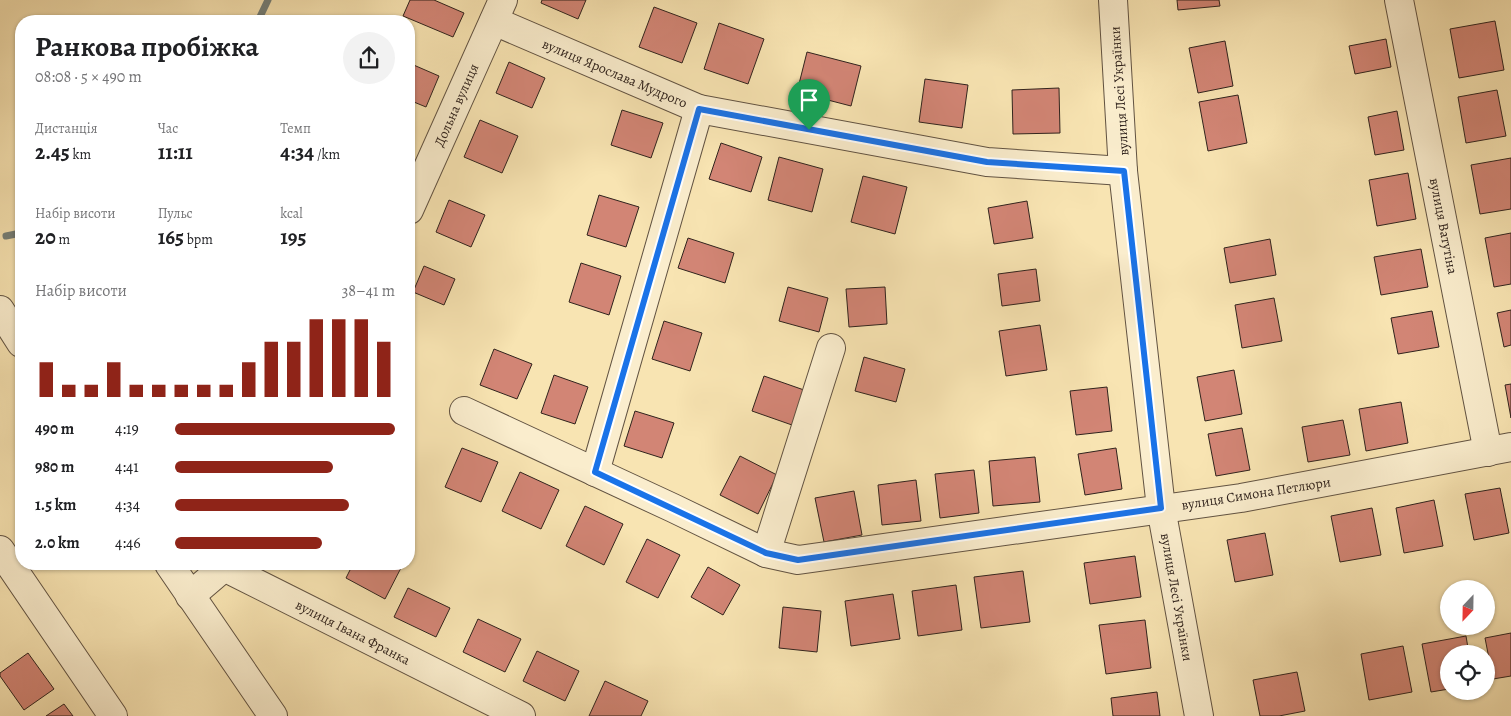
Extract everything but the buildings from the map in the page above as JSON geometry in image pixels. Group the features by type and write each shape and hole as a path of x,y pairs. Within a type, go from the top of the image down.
{"street":[{"name":"вулиця Лесі Українки","path":"1113,0 1124,171 1161,508 1199,716"},
{"name":"вулиця Ватутіна","path":"1399,0 1499,450"},
{"name":"вулиця Ярослава Мудрого","path":"498,10 699,109 987,162 1124,171"},
{"name":"Дольна вулиця","path":"415,197 498,10"},
{"path":"595,472 699,109"},
{"path":"766,553 831,348"},
{"name":"вулиця Симона Петлюри","path":"464,411 766,553 798,560 1241,498 1499,450"},
{"path":"0,550 113,716"},
{"path":"173,570 272,716"},
{"name":"вулиця Івана Франка","path":"190,596 219,570"},
{"name":"вулиця Івана Франка","path":"232,570 521,716"}],"waterway":[{"path":"261,15 268,0"},
{"path":"6,236 15,234"}],"route":[{"path":"699,109 809,130 987,162 1124,171 1161,508 798,560 766,553 595,472 699,109"}]}
